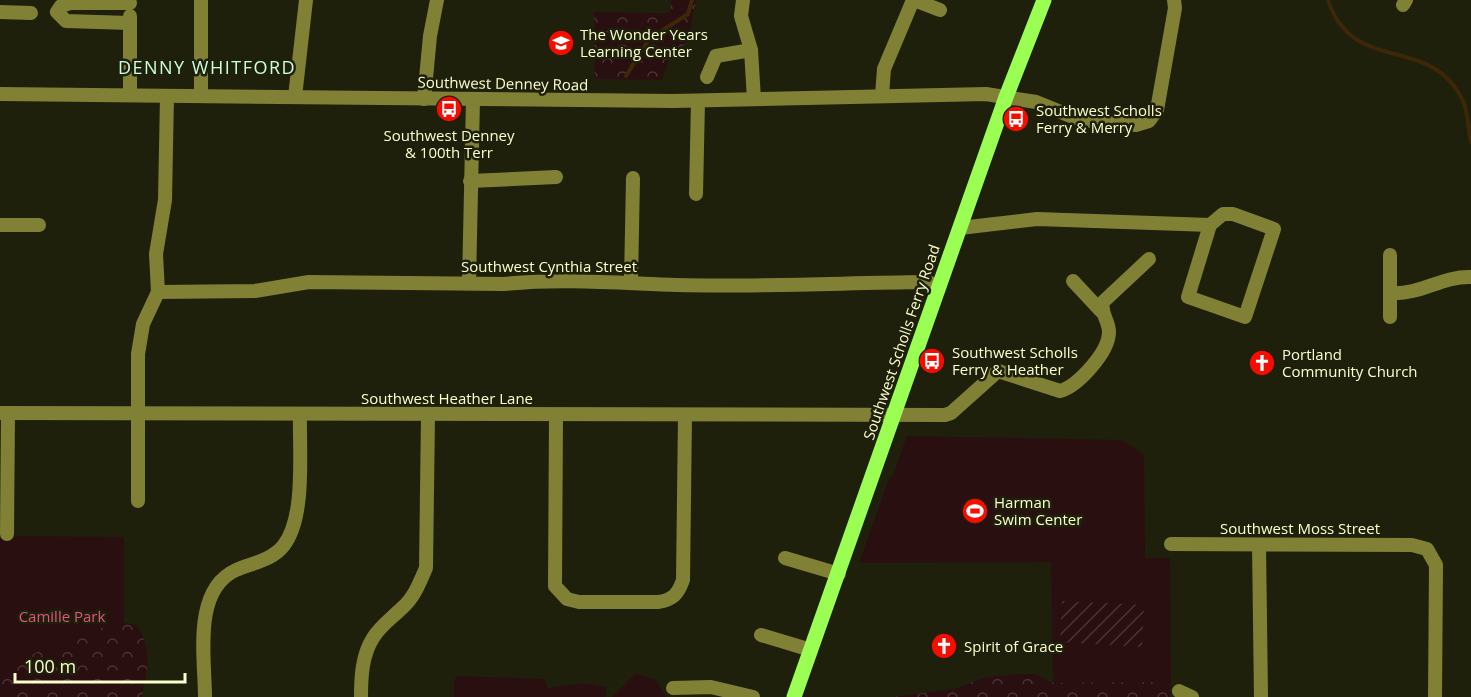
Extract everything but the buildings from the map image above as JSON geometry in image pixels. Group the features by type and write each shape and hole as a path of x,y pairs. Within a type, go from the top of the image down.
{"main road":[{"name":"Southwest Scholls Ferry Road","path":"794,697 1006,97 1044,0"}],"street":[{"path":"201,0 201,96"},
{"path":"294,97 306,0"},
{"path":"424,99 430,36 437,0"},
{"path":"742,0 742,21 751,50 754,99"},
{"path":"882,95 884,69 914,0 940,10"},
{"name":"Southwest Denney Road","path":"0,94 698,101 956,94 1006,97 1036,102 1087,121 1136,124 1149,121 1156,111 1162,89 1175,8 1174,0"},
{"path":"130,23 66,21 57,12 61,6 70,3 130,2 130,23 130,95"},
{"path":"0,12 31,13"},
{"path":"707,76 716,56 751,50"},
{"path":"138,501 138,354 143,324 158,292 156,254 165,200 167,96"},
{"path":"469,283 472,99"},
{"path":"696,194 698,101"},
{"path":"470,181 556,177"},
{"path":"631,282 633,178"},
{"path":"1233,214 1274,229 1245,317 1188,297 1210,225 1216,217 1233,214"},
{"path":"960,228 1037,219 1210,225"},
{"path":"0,225 39,225"},
{"path":"1390,255 1390,317"},
{"path":"1101,311 1103,302 1149,259"},
{"path":"1390,293 1414,293 1453,277 1471,277"},
{"path":"1073,281 1101,311"},
{"name":"Southwest Cynthia Street","path":"158,292 255,291 309,282 631,282 677,285 923,282 940,285"},
{"name":"Southwest Heather Lane","path":"4,413 945,415 951,413 998,371 1060,391 1069,388 1101,357 1106,345 1109,332 1101,311"},
{"path":"4,413 8,534"},
{"path":"205,697 205,621 209,600 221,582 233,572 271,557 284,546 293,529 297,511 300,414"},
{"path":"361,697 364,659 372,639 385,623 404,607 418,587 426,568 428,415"},
{"path":"556,415 555,586 567,599 579,603 658,602 671,599 677,594 683,580 685,415"},
{"name":"Southwest Moss Street","path":"1171,544 1412,545 1427,549 1436,565 1435,697"},
{"path":"1258,545 1261,697"},
{"path":"785,558 838,574"},
{"path":"760,635 811,650"},
{"path":"673,688 711,687 753,697"}],"green space":[{"path":"671,0 696,0 690,32 683,46 669,59 662,80 595,79 594,12 670,13"},
{"path":"907,436 1122,440 1144,455 1145,558 1170,558 1171,682 1053,683 1051,562 859,563"},
{"name":"Camille Park","path":"0,536 124,537 124,697 0,697"},
{"path":"1062,601 1144,605 1142,647 1060,642"},
{"path":"109,622 137,625 142,634 147,660 142,697 0,697 0,669 40,651 92,635"},
{"path":"636,673 656,680 666,697 612,697"},
{"path":"1036,674 1053,683 1171,682 1170,697 893,697 954,689 986,677"},
{"path":"457,676 544,679 548,688 584,683 607,687 605,697 454,697 454,680"}],"waterway":[{"path":"626,76 649,39 688,14 692,0"},
{"path":"1328,0 1340,24 1355,39 1373,48 1432,67 1449,80 1465,105 1471,142"}],"place":[{"name":"The Wonder Years Learning Center","path":"561,43"},
{"name":"Southwest Denney & 100th Terr","path":"449,109"},
{"name":"Southwest Scholls Ferry & Merry","path":"1016,119"},
{"name":"Southwest Scholls Ferry & Heather","path":"932,361"},
{"name":"Portland Community Church","path":"1262,363"},
{"name":"Harman Swim Center","path":"975,511"},
{"name":"Spirit of Grace","path":"944,646"}],"district":[{"name":"DENNY WHITFORD","path":"207,67"}]}
